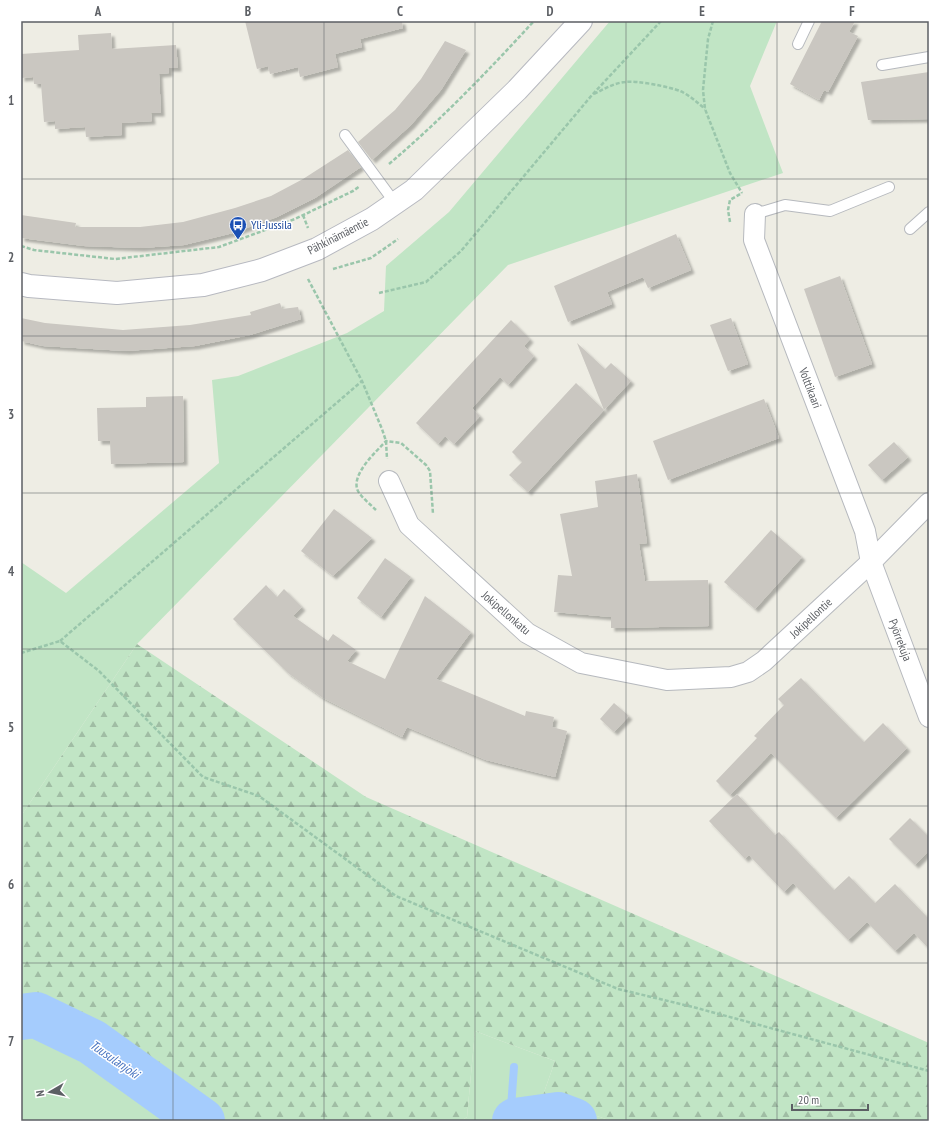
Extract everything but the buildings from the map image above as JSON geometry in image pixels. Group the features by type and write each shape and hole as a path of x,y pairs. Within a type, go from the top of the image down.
{"street":[{"name":"Pähkinämäentie","path":"21,284 29,286 117,292 203,285 262,270 317,249 372,219 414,190 512,95 582,21"},
{"name":"Volttikaari","path":"755,214 754,240 865,531 871,562"},
{"name":"Jokipellonkatu","path":"389,481 409,525 527,633 581,663 667,680"},
{"name":"Jokipellontie","path":"667,680 732,677 748,672 764,661 871,562 929,503"},
{"name":"Pyörrekuja","path":"871,562 929,717"}],"lane":[{"path":"798,44 809,21"},
{"path":"882,65 929,57"},
{"path":"345,135 395,203"},
{"path":"755,214 786,205 830,211 889,187"},
{"path":"910,229 929,212"}],"path":[{"path":"21,246 34,250 115,259 219,246 295,219 353,191 375,176 423,135 495,63 534,21"},
{"path":"379,293 426,282 462,251 592,95 661,21"},
{"path":"713,21 708,40 703,90 705,109 730,174 755,214"},
{"path":"592,95 613,85 626,81 679,91 705,109"},
{"path":"308,279 362,381 382,429 386,441 389,481"},
{"path":"21,653 60,641 362,381"},
{"path":"379,514 359,492 356,486 358,477 367,462 386,441"},
{"path":"386,441 401,443 426,465 430,471 433,518"},
{"path":"60,641 99,671 203,777 259,796 396,896 618,989 693,1007 929,1070"}],"green space":[{"path":"610,21 777,21 750,86 783,173 508,265 137,644 21,816 21,562 66,593 219,463 212,380 238,376 347,333 384,311 386,266 449,212"},
{"path":"137,644 366,797 929,1043 929,1121 612,1121 542,1098 555,1061 475,1031 467,1117 461,1121 224,1121 79,1019 37,1000 21,999 21,816"},
{"path":"21,999 37,1000 79,1019 224,1121 21,1121"},
{"path":"475,1031 555,1061 542,1098 612,1121 461,1121 467,1117"}],"waterway":[{"name":"Tuusulanjoki","path":"21,1017 36,1015 92,1042 202,1121"},
{"path":"510,1121 514,1067"},
{"name":"Tuusulanjoki","path":"515,1121 558,1115 574,1121"}],"place":[{"name":"Yli-Jussila","path":"238,240"}]}
